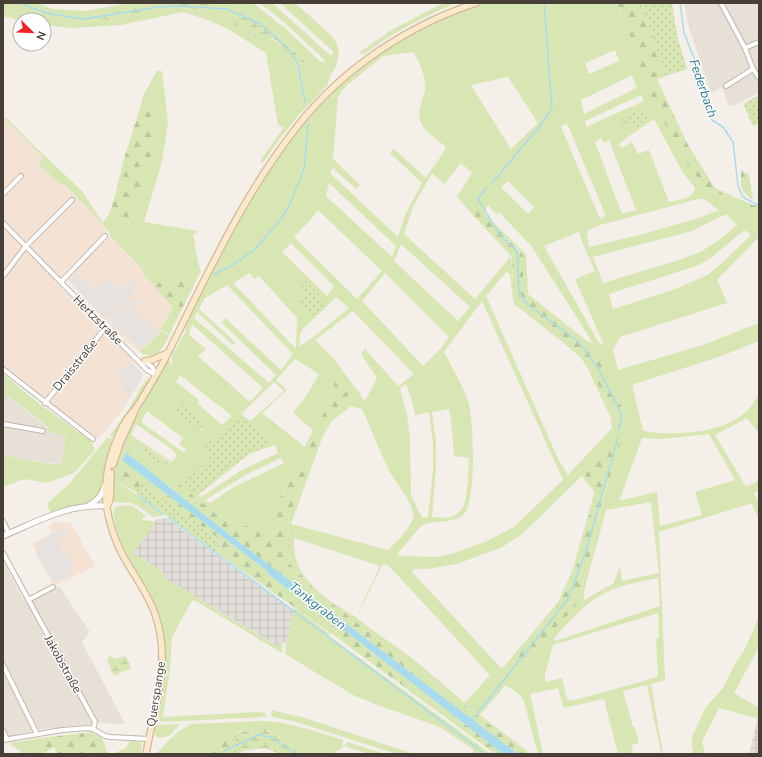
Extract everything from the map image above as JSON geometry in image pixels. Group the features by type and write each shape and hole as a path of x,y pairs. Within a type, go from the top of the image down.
{"main road":[{"path":"107,506 110,500 112,470 115,456 135,410 168,353 242,208 268,166 314,106 349,74 384,47 432,20 476,3"},
{"path":"145,361 152,360 168,353"},
{"path":"107,506 106,482 112,454 127,419 135,410"},
{"name":"Querspange","path":"107,506 119,548 156,615 161,642 163,657 160,686 146,754"}],"street":[{"path":"721,3 759,78"},
{"path":"745,48 759,42"},
{"path":"726,86 754,69"},
{"path":"3,194 21,176"},
{"path":"3,276 26,246 72,200"},
{"name":"Hertzstraße","path":"3,222 105,328 136,357 149,372 156,375"},
{"path":"61,282 106,236"},
{"name":"Draisstraße","path":"45,403 105,328"},
{"name":"Hertzstraße","path":"136,357 145,361 152,367 156,375"},
{"path":"3,369 93,439"},
{"path":"3,424 43,432"},
{"path":"86,507 98,500 102,495 106,482"},
{"path":"3,536 65,510 107,506"},
{"path":"3,521 9,534"},
{"name":"Jakobstraße","path":"3,553 95,722 93,729"},
{"path":"28,600 53,587"},
{"path":"3,665 5,673 37,734"},
{"path":"3,731 5,740 37,734 88,728 93,729 105,736 111,737 149,738"}],"shaded area":[{"path":"684,3 759,3 759,92 733,106 728,105 722,87 711,93 689,28"},
{"path":"3,115 43,158 38,164 62,186 65,183 108,230 55,282 136,362 134,365 143,374 143,377 123,409 99,438 96,439 3,369"},
{"path":"110,236 143,271 142,273 173,308 160,329 162,331 140,352 114,330 67,279"},
{"path":"77,273 94,291 107,278 119,291 130,281 135,285 126,302 108,319 101,314 69,281"},
{"path":"134,298 139,303 132,310 159,332 145,346 143,345 140,348 109,321"},
{"path":"129,361 143,374 143,377 125,405 122,403 129,393 123,389 127,381 118,374"},
{"path":"6,395 49,429 66,435 61,465 3,455 3,399 5,399"},
{"path":"167,518 293,611 287,642 279,644 278,646 166,579 163,572 133,553 157,519"},
{"path":"53,522 71,523 95,566 54,586 32,544 52,533 49,527"},
{"path":"64,528 67,535 57,541 66,557 69,556 73,565 69,571 71,574 55,582 54,580 52,581 36,552 39,551 35,544"},
{"path":"3,561 26,604 59,586 90,632 82,642 125,724 100,723 42,729 3,737"},
{"path":"758,718 759,754 749,754"}],"green space":[{"path":"3,3 37,3 53,9 84,11 131,3 194,3 169,5 172,8 231,12 234,6 205,3 253,3 287,30 322,63 325,60 285,23 260,3 272,3 331,56 334,52 280,3 295,3 332,36 336,42 339,52 336,66 330,76 328,84 297,117 263,163 260,161 284,127 278,125 266,53 226,28 183,12 121,25 71,28 52,26 52,12 12,12 12,18 3,16","holes":["140,6 139,13 114,17 110,20 101,19 86,21 87,14 112,13","231,13 232,17 240,16 247,18 249,13 270,27 277,36 305,61 298,64 304,99 296,65 292,58 283,55 283,48 274,40 258,40 242,28 226,23"]},
{"path":"194,3 234,6 231,12 172,8 169,5"},
{"path":"443,3 456,3 408,26 363,55 360,52 390,31"},
{"path":"483,3 617,3 629,32 709,191 735,199 750,216 759,217 759,237 717,280 727,303 620,337 613,350 618,370 700,346 759,323 759,341 724,355 632,385 643,431 655,433 697,432 724,425 746,412 759,395 759,436 758,432 747,418 715,435 746,487 759,480 759,491 754,493 759,504 759,520 752,504 749,504 659,532 665,680 651,684 663,754 656,754 661,753 647,685 623,691 639,743 632,745 633,754 618,754 604,699 564,708 558,688 530,694 543,754 538,754 524,701 521,696 506,685 480,715 531,754 528,754 322,596 290,564 288,519 328,419 344,404 335,382 324,413 299,469 284,485 285,491 283,496 276,497 273,509 279,524 277,533 262,531 221,518 124,441 169,358 171,366 172,365 172,356 186,331 185,329 189,318 240,218 269,170 315,109 362,66 398,42 435,21","holes":["615,50 619,61 589,74 585,63","413,52 418,60 425,80 425,90 419,115 421,123 425,130 445,146 445,150 426,178 394,149 390,153 422,183 405,215 398,237 330,173 333,168 356,189 360,185 333,159 338,97 346,86 383,56","632,75 637,88 584,114 581,100","508,77 538,123 511,149 471,85","641,95 644,101 586,127 585,121","654,119 682,171 695,188 692,195 669,202 649,150 638,154 632,142 622,148 619,144","567,123 606,216 600,219 561,127","601,138 604,143 609,140 636,210 622,214 595,142","461,163 472,173 457,197 470,212 470,209 479,203 482,214 523,255 523,291 593,347 609,378 625,415 619,419 619,438 581,591 529,658 517,654 560,602 576,568 595,491 617,438 617,420 612,413 587,361 563,339 513,286 511,256 475,299 404,234 413,207 432,173 444,184","508,181 534,207 528,214 501,187","329,183 396,246 392,257 326,196","702,198 719,210 699,218 589,247 587,231 600,225","488,205 497,215 499,212 532,247 593,343 587,341 528,294 526,254 484,213","318,210 382,271 357,299 294,237","726,214 737,225 718,241 702,251 682,259 603,283 593,257 692,231","744,230 751,235 708,275 670,291 613,309 609,294 699,265 712,257","579,232 595,271 575,279 604,345 599,343 544,246","291,243 334,286 327,296 282,252","401,244 470,307 458,321 394,261","506,272 510,274 514,304 581,358 587,367 611,418 612,428 568,475 559,461 486,296","250,273 255,279 259,276 297,318 296,349 233,283","385,273 449,337 441,348 423,366 362,301","227,285 293,354 281,370 225,318 222,323 276,375 269,383 194,318 197,312 233,345 235,342 199,309 205,298","336,297 349,308 299,347 300,334 302,330","482,301 563,480 514,527 485,542 438,557 399,556 398,553 422,525 457,519 465,513 469,504 473,440 470,410 463,388 444,352","353,311 414,374 398,386 365,349 361,354 377,378 365,401 334,359 315,340","192,324 263,388 250,402 198,356 206,349 189,335","295,359 319,374 305,398 293,413 313,430 305,447 262,413 287,390 276,380","180,375 232,416 222,425 197,403 199,400 176,382","274,382 284,391 250,421 241,414","406,384 415,415 429,412 433,444 433,469 428,517 422,518 411,495 410,439 407,415 400,388","179,403 207,424 201,431 174,409","351,406 362,409 389,471 407,498 414,517 401,537 388,550 291,524 322,438 331,422","449,409 454,456 469,458 467,490 463,507 454,516 443,518 432,517 436,469 436,442 432,412","147,411 183,438 179,444 186,450 183,452 142,423 142,419","136,424 173,450 176,457 172,462 131,435","709,434 735,480 695,492 702,515 660,526 657,492 622,500 620,499 642,438 662,439","143,445 170,463 163,467 139,449","275,445 278,453 242,470 201,497 198,495 247,455 182,483 212,459 202,449 267,447 257,451","281,458 284,463 234,487 210,503 205,500 247,474","582,476 593,490 594,493 573,569 558,602 502,669 412,572 413,569 428,569 457,564 502,547 520,536","651,502 659,573 622,581 620,567 613,584 584,600 584,591 606,510","294,538 380,566 356,617 329,600 313,586 300,569 294,552","383,564 388,565 490,675 465,703 413,659 356,618","658,578 660,606 555,641 554,639 571,619 592,601 625,585","658,613 659,637 656,639 658,676 571,701 567,699 562,678 546,682 545,680 545,674 553,645"]},
{"path":"617,3 641,3 666,76 657,79 688,145 715,188 753,205 759,206 759,217 750,216 737,208 735,199 709,191 690,168 650,96 629,32"},
{"path":"641,3 672,3 678,39 687,69 666,76"},
{"path":"140,6 140,13 114,17 110,20 101,19 86,21 86,14 112,13"},
{"path":"231,12 232,17 240,16 247,18 249,13 270,27 277,36 306,62 296,65 292,58 283,55 281,52 283,48 276,40 272,38 266,44 242,28 226,23"},
{"path":"157,71 162,71 168,122 161,165 144,222 198,231 193,234 201,271 197,279 190,277 174,278 165,276 155,287 142,273 143,270 110,236 108,230 65,184 62,186 38,164 43,158 6,119 7,118 82,191 103,223 109,214 130,223 137,195 153,102 141,105 143,96"},
{"path":"759,95 759,124 753,126 743,104"},
{"path":"153,102 156,130 148,168 137,195 130,223 109,214 123,162 141,105"},
{"path":"642,108 648,122 634,129 630,123 622,127 618,120"},
{"path":"741,170 749,175 753,200 743,190"},
{"path":"476,202 479,203 483,214 523,255 523,291 593,347 609,378 625,415 619,419 619,438 621,441 604,496 581,591 575,607 523,663 517,654 560,602 576,568 595,491 582,469 607,442 615,437 617,438 617,420 612,413 587,361 563,339 517,305 513,286 512,257 470,212 470,209"},
{"path":"165,276 174,278 190,277 197,279 182,309 171,298 168,302 155,287"},
{"path":"307,281 328,305 313,319 298,304 305,296 298,289"},
{"path":"171,298 182,309 169,335 160,329 173,308 168,302"},
{"path":"162,331 169,336 158,353 151,356 140,352"},
{"path":"3,374 37,402 91,441 95,450 74,473 47,483 24,479 3,487 3,455 61,465 66,435 48,432 49,428 7,395 5,399 3,399"},
{"path":"148,376 147,384 116,438 112,437 110,435 128,410"},
{"path":"339,381 349,392 344,404 328,419 288,519 290,564 322,596 528,754 518,754 226,532 126,452 121,450 124,441 221,518 262,531 277,533 279,523 273,509 276,497 283,496 287,474 299,469 324,413 335,382"},
{"path":"179,403 207,424 200,431 173,409"},
{"path":"239,416 272,441 267,447 249,454 198,494 182,483 211,459 202,449"},
{"path":"107,438 116,440 105,478 95,500 51,513 47,504 69,484"},
{"path":"143,445 170,464 164,467 139,449"},
{"path":"121,450 126,452 119,464 122,468 118,482 165,515 153,517 134,504 112,501 113,480 116,464 118,464 118,462 116,462"},
{"path":"122,460 267,571 268,574 290,591 294,591 503,754 495,754 342,641 215,551 222,541 142,484 135,492 118,482 122,468 119,464"},
{"path":"141,483 222,541 215,551 135,492"},
{"path":"128,505 134,507 145,515 146,517 143,517 143,520 156,522 133,553 163,572 166,579 277,646 282,643 282,653 194,600 191,602 172,637 170,669 163,717 258,712 265,713 265,717 161,722 158,720 166,658 164,633 157,607 124,549 115,523 113,513 115,508"},
{"path":"295,608 330,634 329,636 491,754 472,754 474,750 440,727 353,695 285,654 285,643 287,642 293,611"},
{"path":"759,617 759,647 734,693 759,708 759,719 719,708 702,741 705,754 694,754 692,748 692,736 706,707 723,688 736,662 745,649"},
{"path":"110,656 115,659 126,656 131,668 114,676 107,660"},
{"path":"271,710 305,718 414,754 397,754 296,722 273,717 271,715"},
{"path":"271,721 313,730 343,740 342,745 344,746 333,754 304,754 291,748 280,733 249,729 231,735 206,754 156,754 177,733 192,724"},
{"path":"180,724 169,736 158,738 154,733 155,725"},
{"path":"265,728 269,732 280,733 284,741 304,754 279,754 266,748 246,750 239,754 233,754 232,751 237,742 231,735 249,729"},
{"path":"91,732 102,738 108,754 55,754 56,749 53,747 44,754 38,753 38,749 43,742 42,738"},
{"path":"231,735 237,742 232,751 233,754 206,754 220,742"},
{"path":"42,738 43,742 38,749 38,753 40,754 24,754 9,743"},
{"path":"132,741 142,743 141,754 112,754 126,748 129,742"},
{"path":"347,742 385,754 368,754 344,746"}],"water":[{"name":"Tankgraben","path":"126,452 226,532 518,754 503,754 294,591 290,591 268,574 267,571 122,460"}],"waterway":[{"path":"19,3 46,13 83,19 159,7 179,6 227,9 260,24 277,38 291,53 297,62 305,102"},
{"path":"492,183 540,126 552,108 544,3"},
{"name":"Federbach","path":"680,3 684,33 703,80 707,105 712,120 723,127 733,142 738,186 743,197 759,206"},
{"path":"214,274 231,266 254,250 279,222 288,208 304,169 308,125"},
{"path":"487,187 478,199 499,234 517,251 519,293 527,304 579,342 598,368 622,415 619,430"},
{"path":"473,719 568,599 585,554 618,438"},
{"path":"138,495 163,514"},
{"path":"168,517 485,754"},
{"path":"222,754 224,751 258,735 271,737 295,754"}]}
